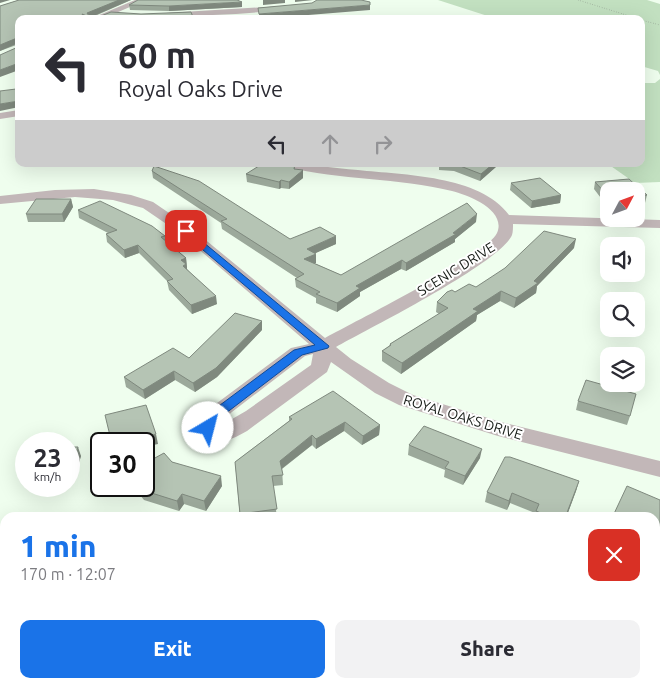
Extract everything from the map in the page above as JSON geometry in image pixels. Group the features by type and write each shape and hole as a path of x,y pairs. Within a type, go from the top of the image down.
{"street":[{"path":"103,15 142,0"},
{"path":"159,15 236,12 295,6"},
{"path":"110,12 134,15"},
{"path":"0,116 15,114"},
{"path":"309,167 454,187 484,199 498,209 504,219 660,224"},
{"name":"ROYAL OAKS DRIVE","path":"0,200 51,194 100,195 124,198 147,205 164,214 186,231 364,378 406,400 498,429 660,469"},
{"name":"SCENIC DRIVE","path":"324,346 320,368 239,426 220,435 214,434 208,428 208,422 212,417 298,352 324,346 488,251 504,236 506,225 504,219"}],"path":[{"path":"578,0 627,15"},
{"path":"645,20 660,25"}],"green space":[{"path":"438,0 647,0 660,4 660,75 658,71 645,67 645,15 485,15"},
{"path":"660,79 660,182 634,182 612,167 645,167 645,83 655,83"}],"building":[{"path":"19,0 119,0 87,13 88,15 15,15 15,39 0,45 0,6"},
{"path":"138,0 237,0 242,2 169,6 129,5"},
{"path":"317,0 361,0 370,2 370,5 259,14 258,8 312,3"},
{"path":"111,12 141,14 191,12 192,15 104,15"},
{"path":"15,48 15,64 0,70 0,55"},
{"path":"15,89 15,102 0,104 0,91"},
{"path":"154,167 157,167 199,181 290,239 320,227 336,236 307,249 316,254 304,259 341,275 467,203 477,214 453,233 456,234 406,263 402,260 356,286 360,288 337,303 316,294 320,292 295,279 304,274 221,221 227,219 152,171"},
{"path":"257,167 294,167 294,169 303,170 289,182 281,180 279,182 246,174"},
{"path":"463,167 489,167 481,174"},
{"path":"540,178 561,195 532,201 511,183"},
{"path":"629,179 632,182 600,182 600,187 595,182"},
{"path":"36,199 71,199 62,214 26,214"},
{"path":"100,201 152,226 165,236 161,237 186,258 181,260 186,264 183,266 216,296 191,305 167,281 173,279 138,245 124,250 106,234 117,230 78,210"},
{"path":"544,231 576,239 534,281 538,283 516,298 501,291 473,309 478,311 402,363 382,351 448,308 437,302 447,292 452,290 455,292 469,284 476,287 505,268"},
{"path":"235,313 262,321 216,368 193,383 174,371 143,390 124,377 173,348 189,358"},
{"path":"586,380 600,384 600,392 629,392 636,394 630,416 578,401"},
{"path":"333,391 380,425 363,436 345,422 316,439 312,435 280,461 283,475 272,476 277,509 240,512 235,462 292,419 289,417"},
{"path":"146,405 156,434 155,432 109,432 105,415"},
{"path":"424,426 482,449 465,476 445,468 449,462 409,445"},
{"path":"164,453 172,462 221,476 204,501 182,494 177,501 155,494 155,458"},
{"path":"505,457 510,457 579,481 567,512 538,512 536,511 539,504 512,493 509,501 487,492"},
{"path":"627,486 660,500 660,512 615,512"}],"route":[{"path":"186,231 324,346 298,352 212,417 208,422 208,428"}]}
